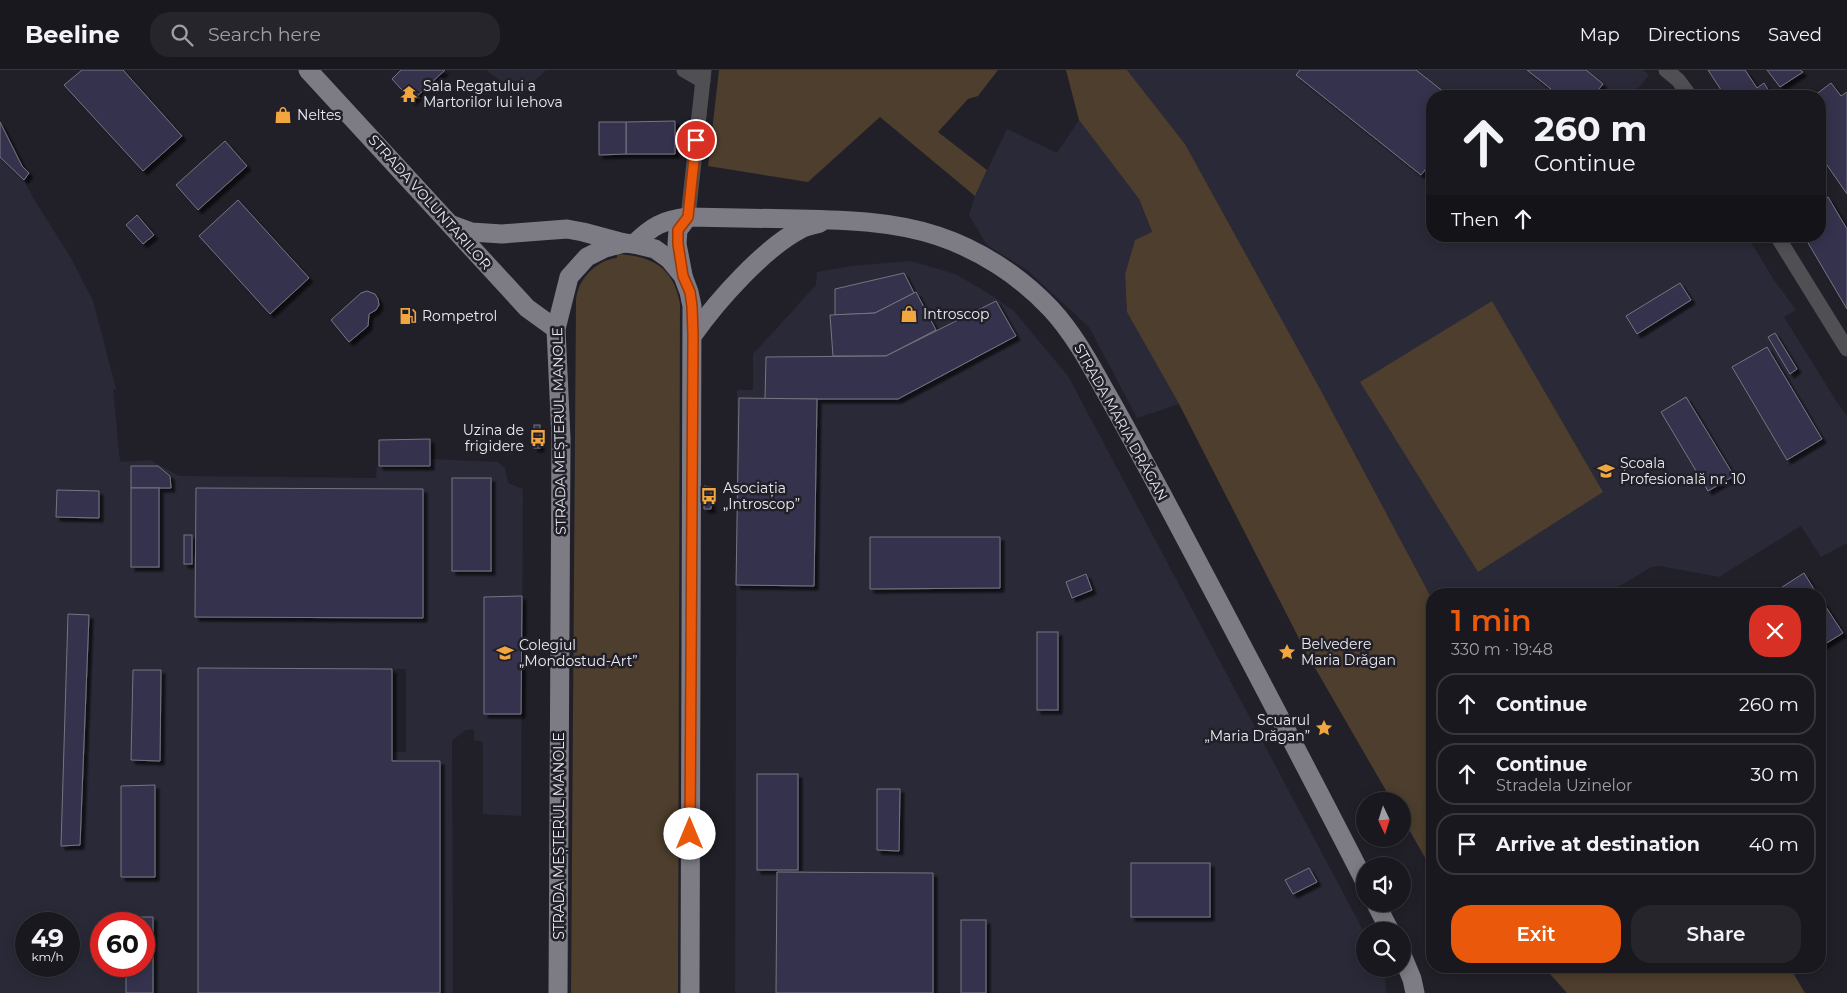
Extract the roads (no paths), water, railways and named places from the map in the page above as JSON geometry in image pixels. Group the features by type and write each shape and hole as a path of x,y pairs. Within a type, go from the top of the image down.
{"main road":[{"name":"STRADA VOLUNTARILOR","path":"308,70 527,308 556,330"},
{"path":"683,276 678,244 678,230 688,217"},
{"name":"STRADA MARIA DRĂGAN","path":"629,244 656,224 670,219 688,217 878,222 938,236 967,249 1016,277 1051,309 1084,352 1277,710 1356,864"},
{"path":"693,335 721,299 767,254 784,240 802,229 828,220"},
{"path":"449,224 471,232 502,234 566,229 655,249 670,259 683,276 690,292 693,335 690,993"},
{"name":"STRADA MEȘTERUL MANOLE","path":"558,993 561,439 556,330 569,278 587,256 605,248 629,244"},
{"path":"1411,977 1415,993"}],"street":[{"path":"684,70 703,76 688,217"},
{"path":"1666,70 1678,80 1686,90"},
{"path":"1782,242 1847,349"}],"place":[{"name":"Sala Regatului a Martorilor lui Iehova","path":"409,94"},
{"name":"Neltes","path":"283,115"},
{"name":"Introscop","path":"909,314"},
{"name":"Rompetrol","path":"408,316"},
{"name":"Uzina de frigidere","path":"538,438"},
{"name":"Școala Profesională nr. 10","path":"1606,471"},
{"name":"Asociația „Introscop”","path":"709,496"},
{"name":"Belvedere Maria Drăgan","path":"1287,652"},
{"name":"Colegiul „Mondostud-Art”","path":"505,653"},
{"name":"Scuarul „Maria Drăgan”","path":"1324,728"}]}
